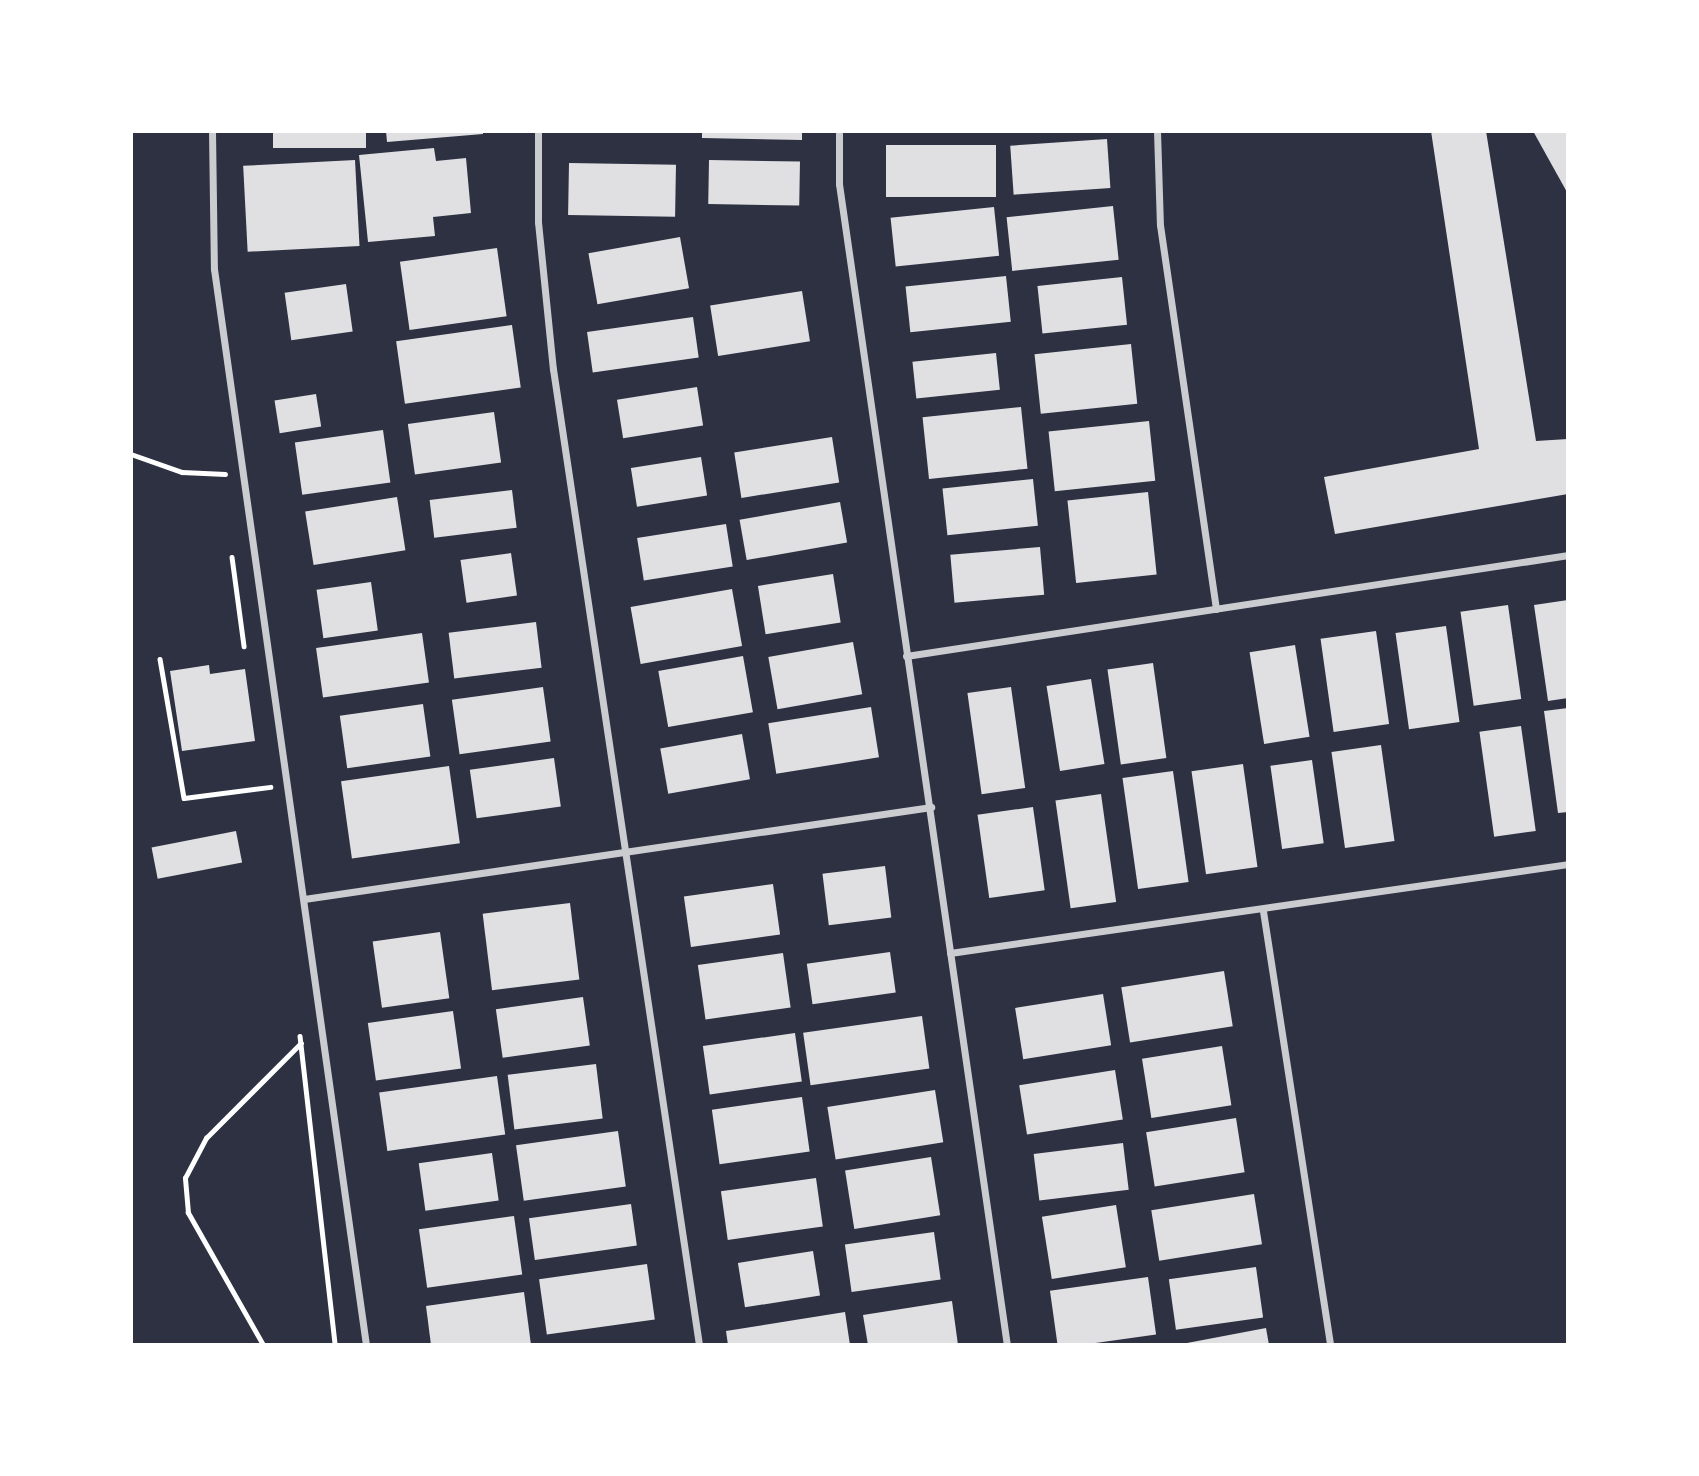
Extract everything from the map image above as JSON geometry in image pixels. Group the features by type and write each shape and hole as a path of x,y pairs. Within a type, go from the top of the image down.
{"street":[{"path":"212,131 214,269 366,1345"},
{"path":"538,131 538,222 553,369 620,851 699,1345"},
{"path":"839,131 839,184 1007,1345"},
{"path":"1157,131 1160,225 1216,609"},
{"path":"906,656 1568,555"},
{"path":"304,899 931,807"},
{"path":"950,953 1263,911 1568,864"},
{"path":"1263,911 1330,1345"}],"path":[{"path":"131,454 182,472 243,475"},
{"path":"160,659 184,798 272,786 274,799"},
{"path":"300,1030 335,1345"},
{"path":"263,1345 188,1213 185,1178 206,1139 291,1050"}],"building":[{"path":"273,131 366,131 366,148 273,148"},
{"path":"386,131 483,131 483,134 387,142"},
{"path":"702,131 802,131 802,140 702,138"},
{"path":"1431,131 1486,131 1536,441 1568,439 1568,494 1335,534 1324,477 1479,449"},
{"path":"1533,131 1568,131 1568,194"},
{"path":"1107,139 1110,188 1014,195 1010,146"},
{"path":"886,145 996,145 996,197 886,197"},
{"path":"434,148 436,161 466,158 471,213 433,217 435,236 368,242 359,155"},
{"path":"355,160 360,246 248,252 243,166"},
{"path":"709,160 800,162 799,206 708,204"},
{"path":"569,163 676,165 675,217 568,215"},
{"path":"1113,206 1119,260 1012,271 1007,217"},
{"path":"994,207 999,256 896,267 891,218"},
{"path":"680,237 689,288 597,304 588,253"},
{"path":"497,248 507,316 410,330 400,262"},
{"path":"1006,276 1011,322 910,332 906,287"},
{"path":"1122,277 1127,325 1042,334 1037,286"},
{"path":"346,284 353,332 291,340 285,293"},
{"path":"802,291 810,341 718,356 710,306"},
{"path":"693,317 699,358 593,372 587,332"},
{"path":"512,325 521,387 405,404 396,341"},
{"path":"1131,344 1137,404 1041,414 1035,354"},
{"path":"996,353 1000,390 916,399 912,362"},
{"path":"697,387 703,426 623,438 617,400"},
{"path":"316,394 321,427 280,433 275,401"},
{"path":"1021,407 1027,469 929,479 923,417"},
{"path":"494,412 501,463 415,475 408,424"},
{"path":"1149,421 1155,481 1055,491 1049,432"},
{"path":"383,430 390,482 302,495 295,442"},
{"path":"832,437 839,482 741,498 734,452"},
{"path":"701,457 707,496 637,507 631,468"},
{"path":"1033,479 1038,526 947,535 942,489"},
{"path":"512,490 517,528 434,538 430,500"},
{"path":"1148,492 1157,575 1076,583 1067,500"},
{"path":"397,497 405,550 314,565 305,512"},
{"path":"840,502 847,542 747,560 740,520"},
{"path":"726,524 733,566 644,581 637,538"},
{"path":"1040,547 1044,595 955,603 950,555"},
{"path":"511,553 517,596 466,603 460,560"},
{"path":"833,574 841,622 766,634 758,586"},
{"path":"371,582 378,631 323,638 317,590"},
{"path":"732,589 742,646 641,664 631,607"},
{"path":"1568,600 1568,698 1548,701 1534,605"},
{"path":"1508,605 1521,699 1474,706 1460,612"},
{"path":"536,622 542,668 454,678 449,633"},
{"path":"1446,626 1459,722 1409,729 1395,633"},
{"path":"1376,631 1389,724 1334,732 1321,639"},
{"path":"422,633 429,683 323,697 316,648"},
{"path":"853,642 862,694 778,709 768,657"},
{"path":"1295,645 1310,737 1264,744 1250,652"},
{"path":"743,656 753,712 668,727 658,671"},
{"path":"1153,663 1166,758 1121,764 1107,669"},
{"path":"209,665 210,674 245,669 255,741 182,751 170,671"},
{"path":"1091,679 1104,764 1060,771 1047,686"},
{"path":"543,687 551,741 460,754 452,700"},
{"path":"1011,687 1025,788 982,794 967,693"},
{"path":"423,704 430,756 347,768 340,716"},
{"path":"871,707 879,757 776,774 768,723"},
{"path":"1568,708 1568,812 1558,813 1544,711"},
{"path":"1521,726 1536,831 1494,837 1479,732"},
{"path":"742,734 750,779 668,794 660,748"},
{"path":"1381,745 1394,841 1345,848 1331,752"},
{"path":"554,758 561,807 477,818 470,770"},
{"path":"1312,760 1324,843 1282,849 1270,766"},
{"path":"1243,764 1257,867 1206,874 1192,771"},
{"path":"449,766 460,843 352,858 341,781"},
{"path":"1173,771 1189,882 1138,889 1122,778"},
{"path":"1101,794 1116,902 1071,908 1055,800"},
{"path":"1033,807 1045,890 989,898 978,815"},
{"path":"236,831 242,862 158,879 152,847"},
{"path":"885,866 891,918 829,925 822,874"},
{"path":"773,884 780,935 691,947 684,897"},
{"path":"570,903 579,979 492,990 483,914"},
{"path":"440,932 449,998 382,1008 373,941"},
{"path":"890,952 896,993 813,1004 807,964"},
{"path":"783,953 791,1007 705,1019 698,965"},
{"path":"1224,971 1233,1026 1130,1043 1121,987"},
{"path":"1103,994 1111,1045 1023,1059 1015,1008"},
{"path":"583,997 590,1046 503,1058 496,1009"},
{"path":"453,1011 461,1068 376,1080 368,1023"},
{"path":"922,1016 929,1068 811,1085 803,1033"},
{"path":"795,1033 802,1082 710,1094 703,1046"},
{"path":"1222,1046 1231,1105 1151,1118 1142,1059"},
{"path":"596,1064 603,1119 514,1129 508,1075"},
{"path":"1115,1070 1123,1119 1027,1135 1019,1085"},
{"path":"497,1076 505,1134 387,1151 379,1093"},
{"path":"935,1090 943,1142 836,1159 827,1107"},
{"path":"802,1097 810,1151 720,1164 712,1110"},
{"path":"1236,1118 1245,1172 1155,1187 1146,1132"},
{"path":"618,1131 626,1186 524,1201 516,1145"},
{"path":"1123,1143 1129,1190 1039,1201 1034,1154"},
{"path":"492,1153 499,1201 425,1211 419,1163"},
{"path":"931,1157 940,1215 854,1229 845,1171"},
{"path":"816,1178 823,1227 728,1240 721,1191"},
{"path":"1254,1194 1262,1244 1159,1261 1151,1210"},
{"path":"631,1204 637,1246 535,1260 529,1218"},
{"path":"1116,1205 1126,1267 1052,1279 1042,1217"},
{"path":"514,1216 522,1274 427,1288 419,1229"},
{"path":"934,1232 941,1280 852,1292 845,1245"},
{"path":"813,1251 820,1295 745,1307 738,1263"},
{"path":"647,1264 655,1319 547,1335 539,1279"},
{"path":"1256,1267 1263,1318 1176,1330 1169,1279"},
{"path":"1148,1277 1156,1334 1081,1345 1058,1345 1050,1291"},
{"path":"524,1292 531,1345 431,1345 426,1306"},
{"path":"952,1301 958,1345 868,1345 863,1315"},
{"path":"845,1312 850,1345 728,1345 726,1331"},
{"path":"1266,1328 1269,1345 1187,1345 1187,1343"}]}
